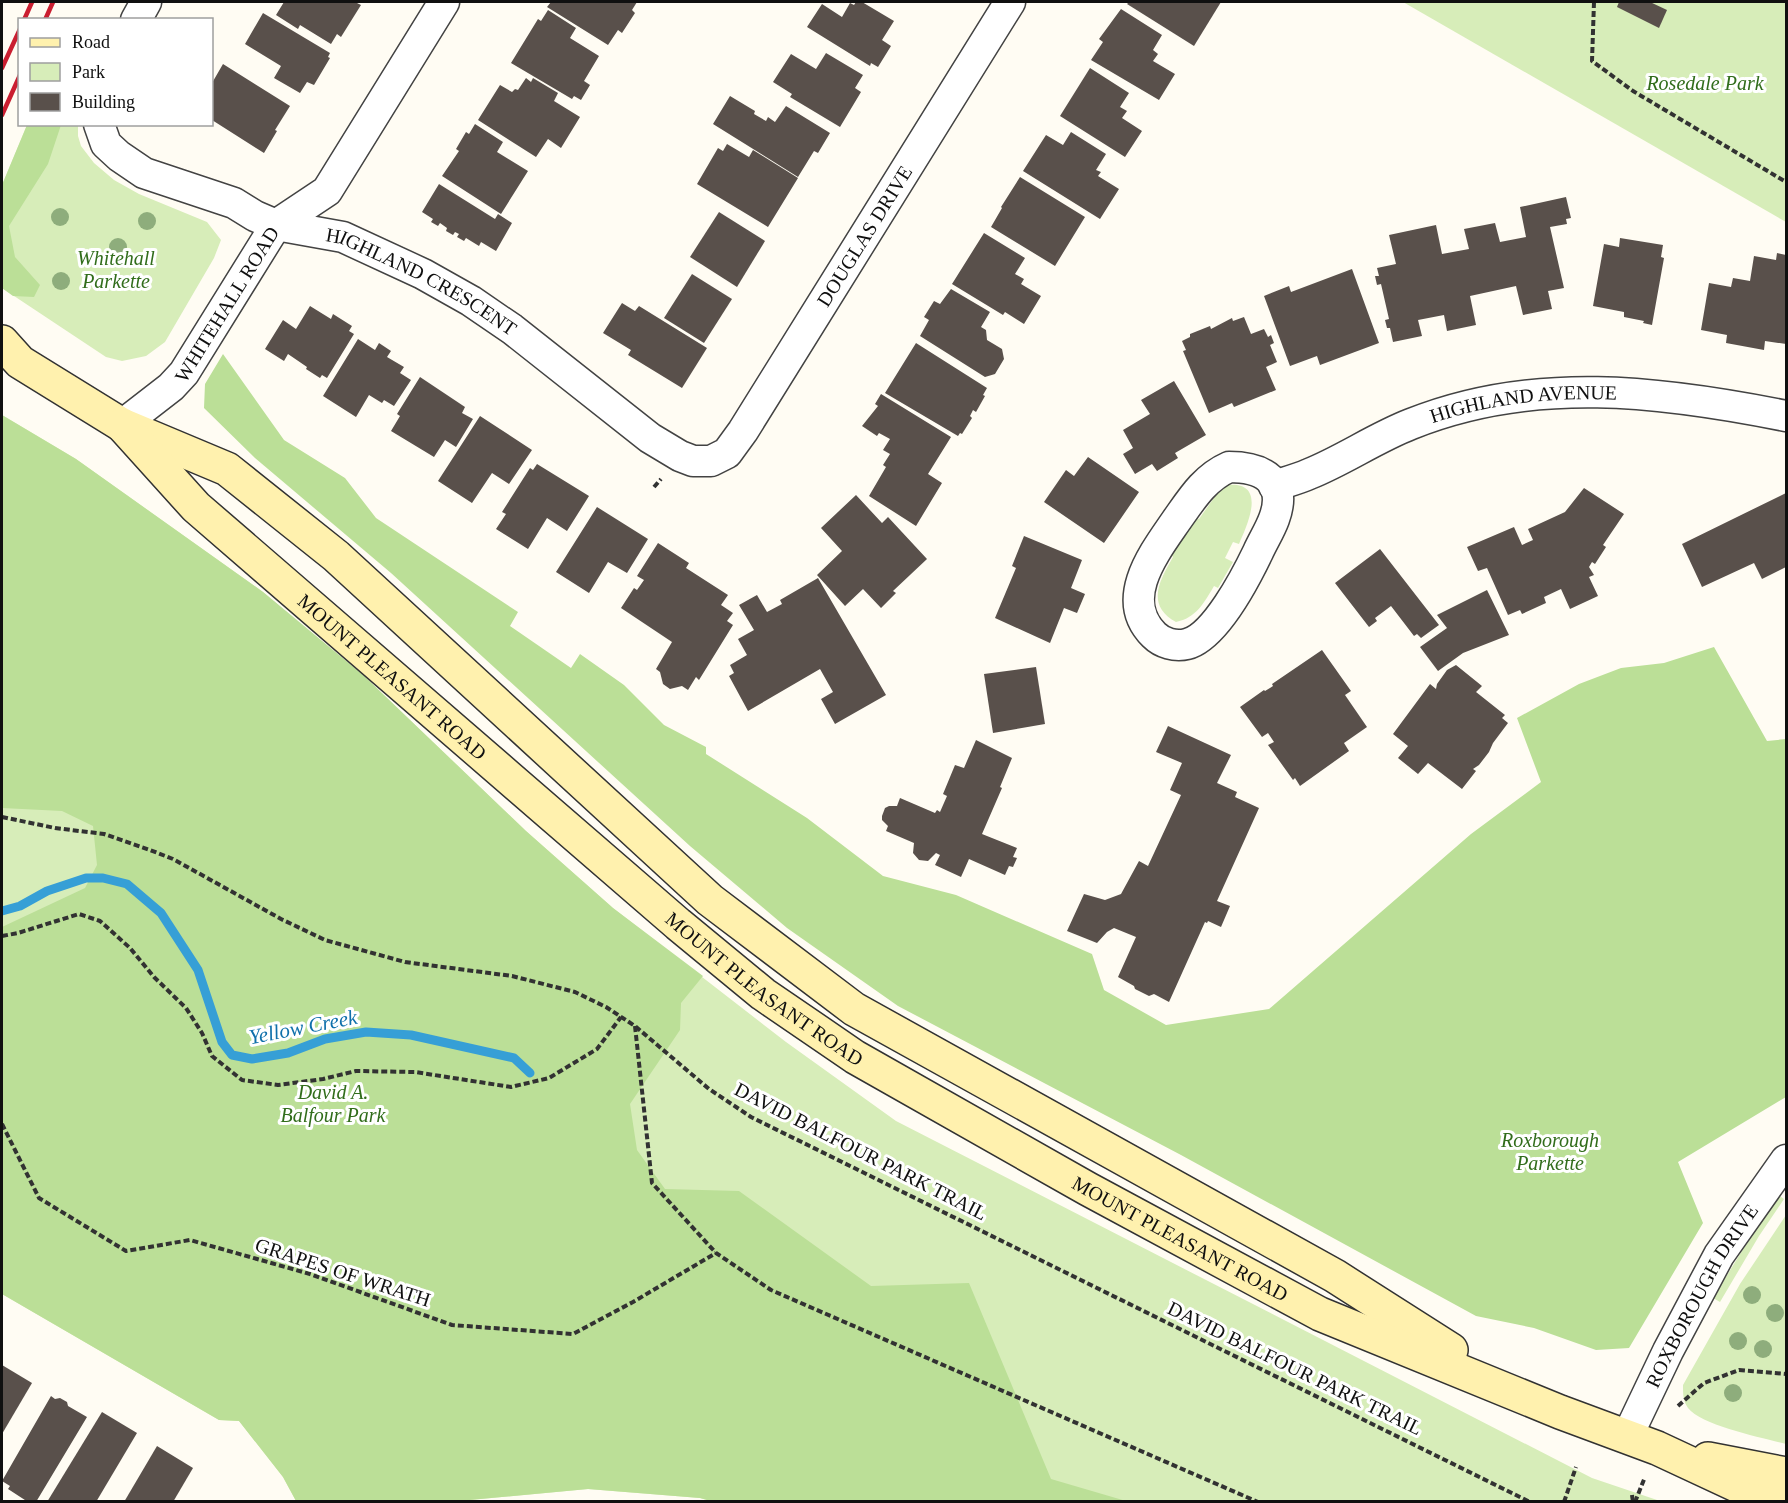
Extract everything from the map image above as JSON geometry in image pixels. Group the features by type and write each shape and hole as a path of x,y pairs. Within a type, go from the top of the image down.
{"main road":[{"name":"MOUNT PLEASANT ROAD","path":"8,354 122,425 228,469 327,549 710,900 854,1009 1335,1276 1518,1393"},
{"name":"MOUNT PLEASANT ROAD","path":"122,425 196,507 678,924 763,994 855,1057 1088,1189 1320,1314 1560,1412 1642,1442 1778,1502"},
{"name":"MOUNT PLEASANT ROAD","path":"1642,1442 1786,1474"}],"street":[{"path":"137,18 146,2"},
{"name":"WHITEHALL ROAD","path":"122,425 171,387 183,373 276,225 327,191 444,2"},
{"name":"DOUGLAS DRIVE","path":"711,461 727,453 743,431 1010,2"},
{"name":"HIGHLAND CRESCENT","path":"103,134 119,156 144,173 177,186 234,203 276,225 343,237 423,274 471,301 512,329 650,438 693,461 711,461"},
{"name":"HIGHLAND AVENUE","path":"1274,486 1308,474 1411,424 1485,401 1546,393 1603,391 1656,394 1726,404 1786,416"},
{"path":"1245,467 1264,473 1274,486 1278,498 1275,518 1247,574 1219,616 1204,634 1188,644 1171,644 1159,640 1142,619 1139,594 1142,577 1152,554 1194,494 1214,474 1229,468 1245,467"},
{"name":"ROXBOROUGH DRIVE","path":"1642,1442 1668,1351 1719,1255 1786,1160"}],"path":[{"path":"1594,2 1592,61 1633,92 1786,182"},
{"name":"DAVID BALFOUR PARK TRAIL","path":"2,817 55,828 104,834 150,849 325,940 405,962 512,976 543,982 575,992 634,1026 709,1089 751,1117 1530,1502"},
{"path":"2,936 79,914 100,921 130,948 153,977 186,1008 202,1033 212,1056 242,1080 278,1086 356,1071 415,1072 511,1087 549,1078 597,1049 621,1017"},
{"path":"634,1026 652,1183 716,1252 771,1290 1258,1502"},
{"name":"GRAPES OF WRATH","path":"2,1124 39,1198 126,1251 190,1240 310,1274 452,1325 573,1334 633,1302 716,1252"},
{"path":"1671,1412 1704,1383 1739,1370 1786,1374"},
{"path":"1564,1502 1576,1467"},
{"path":"1634,1502 1639,1492"},
{"path":"1632,1494 1634,1502"}],"green space":[{"name":"Rosedale Park","path":"1403,2 1786,2 1786,222"},
{"name":"Whitehall Parkette","path":"27,126 78,126 81,146 94,163 114,180 139,194 207,222 221,240 214,258 165,342 146,356 122,361 106,357 2,288 2,185"},
{"path":"27,126 61,126 48,164 9,226 15,257 40,285 34,297 13,296 2,288 2,185"},
{"name":"Roxborough Parkette","path":"223,354 284,440 345,478 376,518 518,612 510,626 571,668 580,654 624,685 664,725 706,747 706,754 807,818 883,876 956,895 1092,954 1104,990 1166,1025 1269,1009 1471,834 1541,782 1517,718 1579,684 1621,668 1664,663 1714,647 1767,741 1786,739 1786,1097 1678,1162 1703,1223 1629,1348 1596,1350 1534,1328 1476,1316 1181,1155 898,1006 787,928 690,846 391,573 255,458 204,408 205,384"},
{"name":"David A. Balfour Park","path":"2,415 76,459 263,592 363,675 526,831 613,908 786,1042 896,1121 1592,1478 1660,1501 714,1502 700,1498 588,1489 448,1502 296,1501 283,1477 239,1421 219,1420 2,1294"},
{"name":"David A. Balfour Park","path":"2,415 76,459 263,592 363,675 526,831 613,908 703,976 681,1003 680,1030 630,1104 637,1150 665,1189 739,1191 871,1286 969,1283 1051,1479 1126,1501 714,1502 700,1498 588,1489 448,1502 296,1501 283,1477 239,1421 219,1420 2,1294 2,927 85,888 97,865 93,826 62,811 2,808"},
{"path":"1228,485 1240,486 1248,490 1252,506 1239,544 1233,542 1225,558 1233,562 1218,588 1214,586 1199,609 1189,617 1176,622 1166,615 1158,600 1160,583 1173,557 1170,553 1195,517 1199,519 1216,495"},
{"path":"1777,1194 1784,1199 1720,1302 1713,1298"},
{"path":"1786,1215 1786,1444 1719,1426 1695,1414 1685,1403 1683,1385 1740,1284"}],"building":[{"path":"284,2 355,2 361,5 341,37 337,34 331,44 300,25 298,29 276,15"},
{"path":"551,2 637,2 632,10 635,13 622,33 618,30 608,45 547,7"},
{"path":"856,2 862,2 894,21 882,40 891,46 878,67 871,63 870,66 807,27 822,4 842,17 850,3 854,5"},
{"path":"1129,2 1221,2 1194,46 1127,4"},
{"path":"1619,2 1650,2 1667,10 1659,28 1617,7"},
{"path":"1121,9 1162,35 1153,50 1158,54 1153,61 1175,74 1159,100 1091,60 1103,42 1099,39"},
{"path":"548,10 576,28 570,38 599,56 584,81 590,85 581,100 574,96 572,99 511,63 538,19 541,21"},
{"path":"263,13 330,53 328,57 330,58 314,85 307,82 300,93 274,78 281,66 245,44"},
{"path":"826,53 863,75 855,88 861,92 840,127 790,97 792,94 773,82 791,54 816,69"},
{"path":"223,64 290,106 264,153 213,121 213,81"},
{"path":"1090,68 1129,93 1120,107 1127,111 1122,118 1142,131 1125,157 1060,116"},
{"path":"526,78 531,82 533,78 558,93 554,101 580,117 561,148 548,139 536,157 478,120 500,85 512,92 515,89 518,90"},
{"path":"730,96 755,111 754,114 766,121 768,117 775,122 786,106 830,133 818,153 814,151 798,177 713,124"},
{"path":"475,124 503,142 497,152 528,171 501,214 442,176 459,151 456,149 466,132 469,134"},
{"path":"1071,132 1106,154 1096,170 1101,172 1098,176 1119,189 1100,219 1023,171 1046,135 1063,145"},
{"path":"727,144 749,157 753,150 798,178 768,227 697,184 718,148 723,151"},
{"path":"1020,177 1085,217 1055,266 991,227"},
{"path":"439,184 495,219 498,214 512,223 496,251 481,242 479,246 466,238 464,241 457,237 459,234 455,232 453,235 446,231 447,228 440,223 438,226 431,222 433,219 422,212"},
{"path":"1566,197 1571,218 1566,219 1567,224 1550,227 1564,288 1548,291 1552,309 1523,315 1516,286 1470,296 1476,325 1447,331 1444,315 1418,320 1422,336 1393,342 1390,328 1387,328 1385,320 1389,319 1381,284 1377,285 1375,276 1379,276 1377,268 1396,264 1389,235 1436,225 1442,254 1469,249 1464,229 1495,223 1500,242 1526,237 1520,207"},
{"path":"719,212 765,241 737,287 690,257"},
{"path":"984,233 1025,258 1015,274 1024,279 1021,284 1041,296 1024,324 1005,312 1003,315 952,284"},
{"path":"1620,238 1663,245 1661,257 1664,258 1652,325 1624,317 1624,312 1593,306 1604,244 1619,247"},
{"path":"1777,253 1786,255 1786,344 1765,341 1764,350 1726,343 1727,335 1701,330 1709,283 1731,287 1733,278 1750,281 1754,256 1776,260"},
{"path":"1352,269 1379,343 1320,365 1317,356 1290,366 1264,296 1289,286 1291,292"},
{"path":"692,274 732,299 704,343 664,318"},
{"path":"951,289 990,312 981,327 986,330 987,340 1002,349 1004,359 995,374 985,377 920,336 929,320 924,317 934,301 940,304"},
{"path":"622,303 635,311 639,306 707,348 682,388 628,355 631,350 603,333"},
{"path":"310,306 331,319 333,314 352,326 349,331 354,334 327,378 322,375 320,378 288,354 284,361 265,349 283,320 296,329"},
{"path":"1244,317 1251,334 1264,329 1268,337 1271,335 1274,343 1270,345 1277,362 1266,367 1276,390 1234,407 1232,403 1209,413 1183,351 1186,350 1182,341 1190,337 1190,334 1210,326 1211,329 1232,318 1233,321"},
{"path":"358,339 375,350 379,343 391,351 387,357 404,367 400,373 411,380 394,406 384,400 382,403 369,395 356,417 323,396"},
{"path":"916,343 987,388 976,412 973,410 970,416 972,418 962,434 958,436 885,393"},
{"path":"420,377 465,407 462,413 473,419 456,447 445,440 434,457 391,431 400,416 397,414"},
{"path":"1174,381 1206,435 1175,453 1178,458 1157,471 1152,464 1135,474 1123,454 1133,448 1123,430 1150,414 1141,400"},
{"path":"881,394 951,437 928,474 942,483 916,526 869,496 886,467 883,465 890,454 883,450 890,439 879,433 877,436 862,426 878,406 875,404"},
{"path":"480,416 532,450 509,484 492,473 472,503 438,481"},
{"path":"1088,457 1139,492 1104,543 1044,502 1066,470 1074,476"},
{"path":"537,464 589,496 567,531 547,518 528,549 496,529 506,514 502,512 530,468 533,470"},
{"path":"1584,488 1624,514 1603,545 1606,547 1595,564 1592,562 1589,567 1594,575 1589,577 1598,596 1570,609 1561,589 1544,597 1546,603 1522,614 1520,610 1508,615 1487,568 1478,571 1467,547 1514,527 1522,545 1533,540 1528,529 1565,512"},
{"path":"1786,493 1786,567 1762,579 1754,563 1702,587 1682,544"},
{"path":"856,495 882,523 888,517 927,559 893,591 896,593 881,608 863,589 845,606 817,575 842,551 821,528"},
{"path":"597,507 648,539 627,573 608,562 589,593 556,572"},
{"path":"1024,536 1082,560 1071,588 1085,594 1077,613 1064,608 1050,643 995,618 1016,568 1012,566"},
{"path":"658,543 689,563 686,568 728,595 721,605 733,613 727,621 733,625 699,680 696,677 688,690 682,686 670,689 663,684 660,672 656,669 672,642 621,608 634,588 637,590 644,580 637,576"},
{"path":"1380,549 1439,625 1421,638 1417,634 1414,636 1391,606 1375,618 1377,621 1369,627 1335,583"},
{"path":"818,578 886,695 835,724 821,699 833,692 820,669 748,711 729,676 734,673 730,665 747,655 738,639 754,630 739,605 757,595 767,612 782,604 780,600"},
{"path":"1487,590 1509,635 1463,653 1438,671 1420,647 1447,628 1437,615"},
{"path":"1322,650 1351,691 1345,695 1367,727 1344,743 1349,751 1300,786 1295,778 1293,780 1268,745 1274,742 1268,733 1262,737 1240,707"},
{"path":"1456,665 1482,686 1476,692 1505,715 1502,718 1508,723 1489,752 1473,769 1476,771 1462,789 1428,763 1418,774 1398,758 1408,746 1393,734 1430,684 1436,689 1447,670"},
{"path":"1036,667 1045,724 993,733 984,674"},
{"path":"1168,726 1231,755 1217,783 1237,792 1235,797 1259,808 1217,901 1230,906 1221,927 1208,921 1205,922 1169,1002 1154,994 1149,996 1118,977 1136,937 1114,928 1097,943 1067,931 1084,894 1105,900 1121,894 1139,861 1148,866 1181,795 1170,790 1182,763 1156,752"},
{"path":"976,740 1012,758 982,834 1017,848 1013,857 1017,858 1013,867 1009,866 1005,875 969,859 961,877 935,865 940,855 936,853 928,861 919,860 913,853 914,843 886,831 888,826 882,820 885,808 897,806 900,798 935,813 937,810 940,812 947,796 943,794 955,765 964,768"},
{"path":"2,1365 32,1383 2,1434"},
{"path":"51,1396 67,1402 68,1406 87,1417 36,1502 28,1502 8,1489 10,1486 2,1481"},
{"path":"102,1412 137,1433 96,1502 47,1502"},
{"path":"157,1446 193,1468 173,1502 124,1502"}],"waterway":[{"name":"Yellow Creek","path":"2,911 20,906 47,891 86,878 103,878 127,884 161,913 198,970 222,1042 232,1055 252,1059 288,1053 325,1039 366,1032 411,1035 514,1058 530,1073"}],"railway":[{"path":"25,18 32,2"},
{"path":"46,18 53,2"},
{"path":"2,68 18,33"},
{"path":"2,115 18,79"}]}
